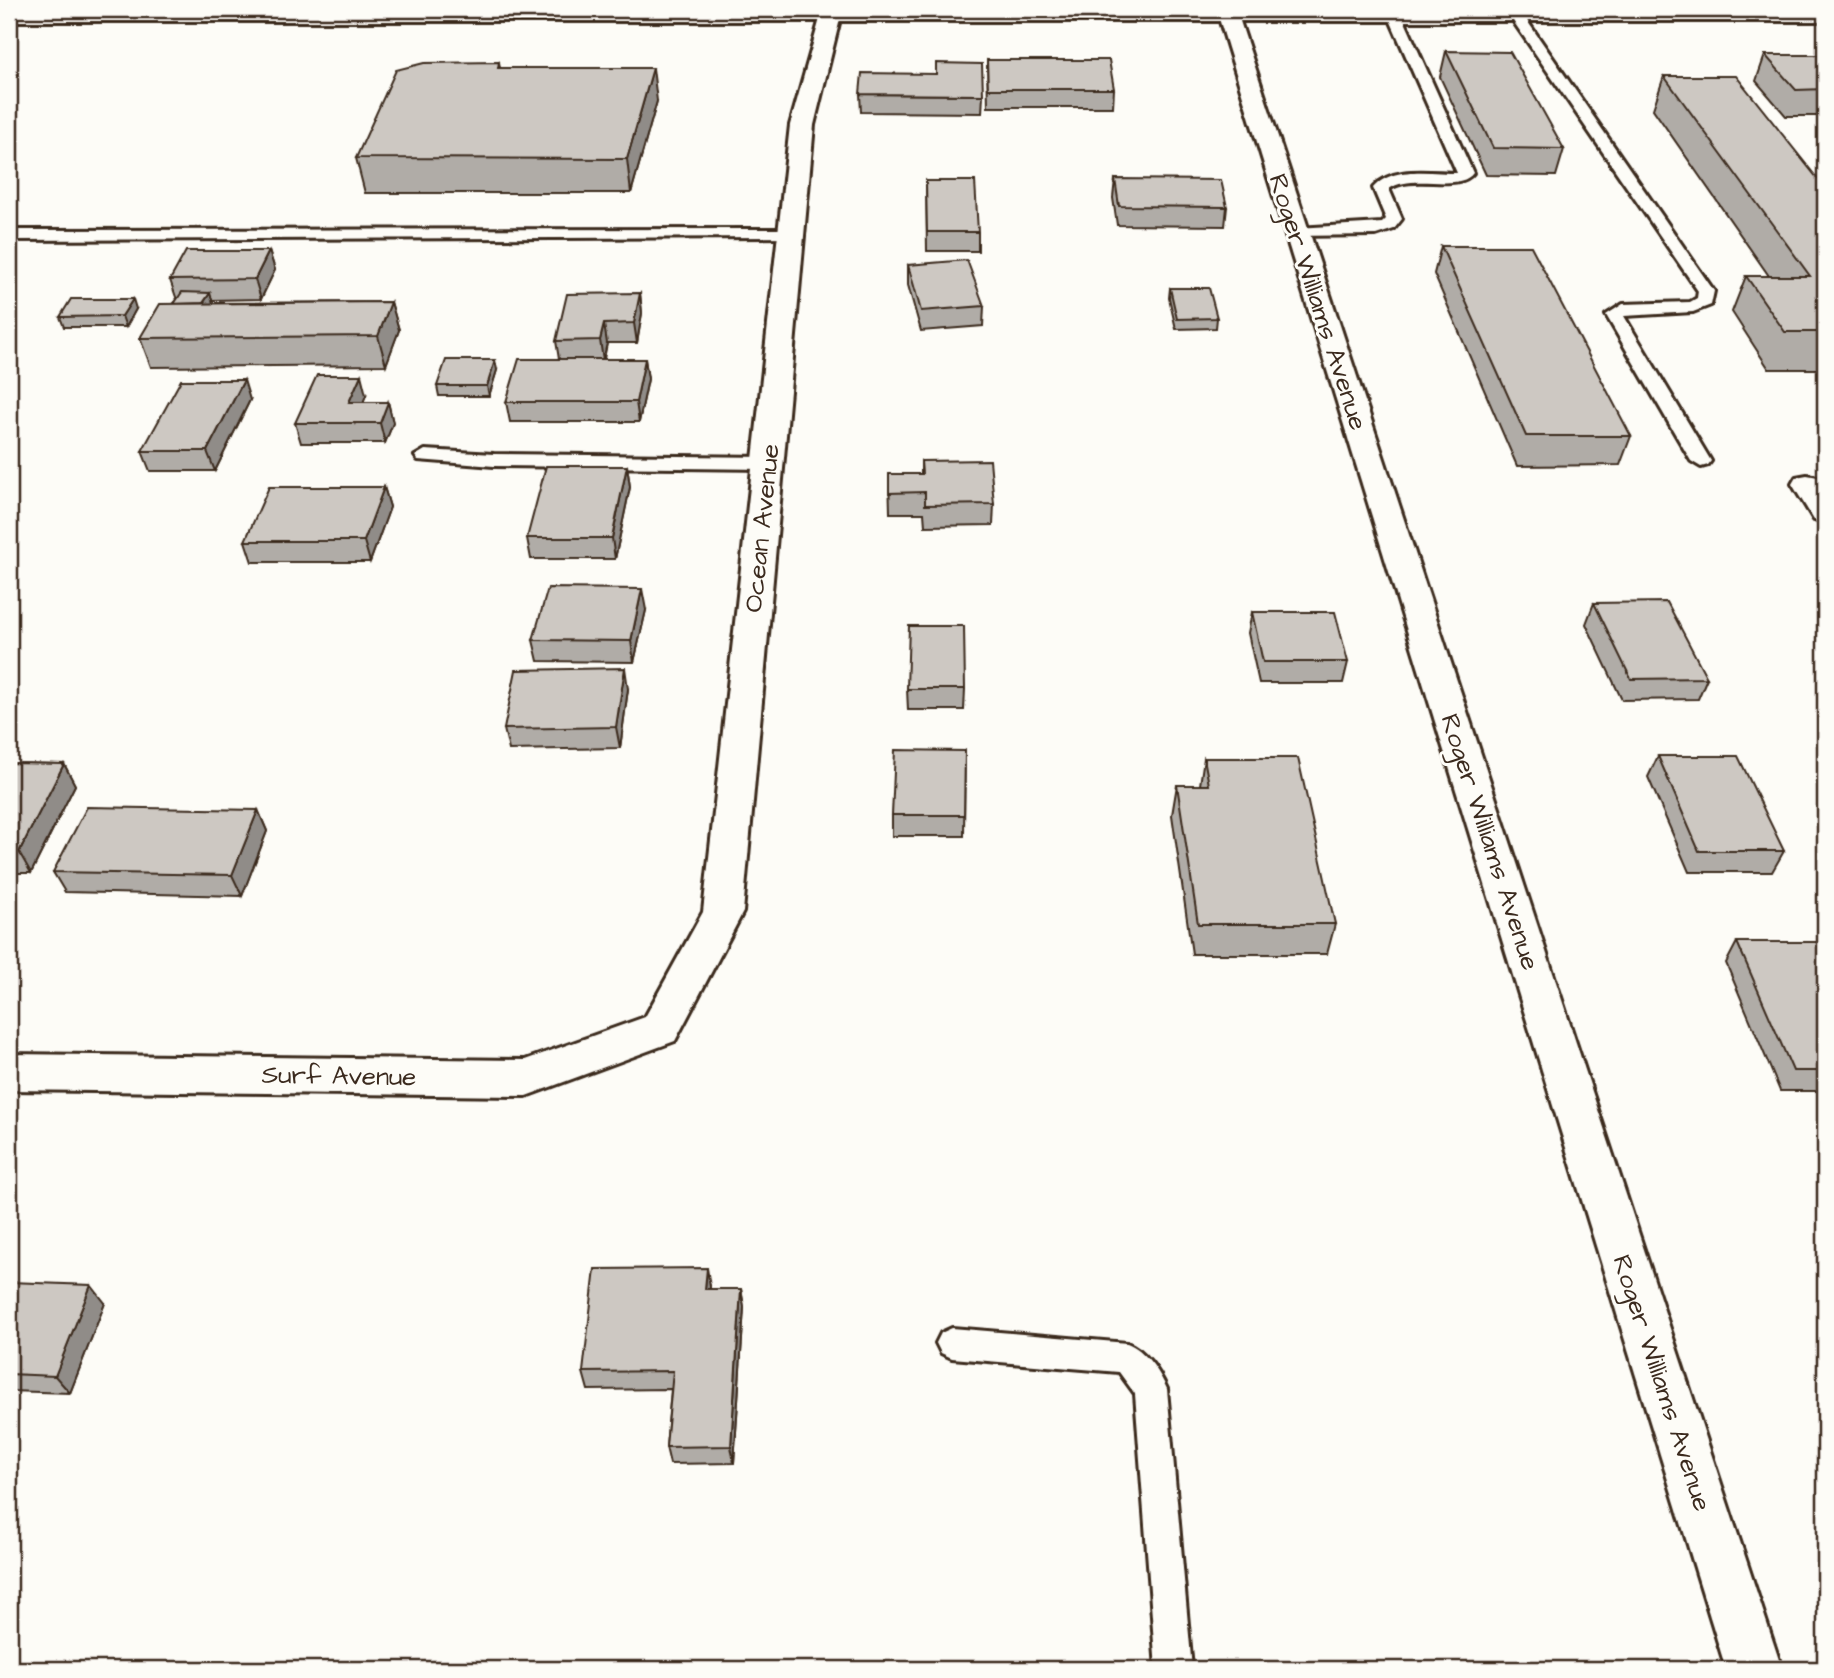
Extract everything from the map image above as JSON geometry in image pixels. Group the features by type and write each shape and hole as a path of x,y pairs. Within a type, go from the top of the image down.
{"street":[{"path":"9,15 836,12 1825,15"},
{"name":"Ocean Avenue","path":"660,1029 723,912 802,125 836,12"},
{"name":"Roger Williams Avenue","path":"1233,12 1297,233 1754,1669"},
{"path":"1807,484 1825,513"},
{"name":"Surf Avenue","path":"9,1072 526,1079 660,1029"}],"lane":[{"path":"1297,233 1368,230 1388,226 1394,219 1381,188 1385,184 1406,178 1462,177 1465,173 1395,15"},
{"path":"1516,15 1706,291 1705,301 1693,307 1623,309 1615,316 1700,461"},
{"path":"9,235 791,234"},
{"path":"425,456 768,463"},
{"path":"952,1343 1127,1358 1151,1389 1174,1669"}],"building":[{"path":"1446,51 1510,52 1564,149 1493,148"},
{"path":"1765,55 1825,55 1825,89 1796,90"},
{"path":"987,60 1109,60 1114,89 988,89"},
{"path":"499,62 498,68 653,68 627,159 356,158 396,70 424,63"},
{"path":"936,63 982,64 983,95 860,94 862,73 936,74"},
{"path":"1664,76 1736,76 1825,188 1825,332 1785,332 1746,276 1810,276"},
{"path":"1115,179 1221,180 1227,207 1119,206"},
{"path":"926,181 975,181 978,232 927,232"},
{"path":"1441,246 1531,246 1631,436 1526,436"},
{"path":"186,251 269,251 255,279 170,280"},
{"path":"967,260 984,306 921,311 908,265"},
{"path":"1170,288 1209,288 1217,318 1177,319"},
{"path":"182,292 210,293 203,303 174,304"},
{"path":"640,293 634,323 604,324 600,340 556,341 567,294"},
{"path":"71,299 133,299 122,316 60,317"},
{"path":"391,302 378,336 140,338 160,304"},
{"path":"519,359 645,359 636,402 506,402"},
{"path":"446,360 495,360 487,386 437,386"},
{"path":"317,375 361,375 349,402 388,402 380,423 295,423"},
{"path":"181,380 244,380 207,451 142,451"},
{"path":"990,460 994,504 925,505 925,492 889,493 889,474 922,474 921,461"},
{"path":"546,466 627,466 612,538 527,538"},
{"path":"269,487 384,487 364,541 245,541"},
{"path":"548,588 642,589 631,641 533,640"},
{"path":"1667,602 1707,678 1631,679 1594,603"},
{"path":"1252,612 1335,612 1348,662 1263,662"},
{"path":"909,626 964,626 965,689 907,689"},
{"path":"625,668 616,727 504,729 516,670"},
{"path":"895,750 965,751 964,815 892,815"},
{"path":"1658,756 1738,756 1784,851 1699,851"},
{"path":"1204,758 1298,758 1335,924 1198,924 1177,785 1209,785"},
{"path":"9,763 64,764 19,852 9,852"},
{"path":"87,807 258,810 232,875 53,872"},
{"path":"1737,942 1825,942 1825,1071 1793,1071"},
{"path":"707,1268 705,1289 741,1289 731,1446 666,1447 673,1371 583,1372 595,1269"},
{"path":"9,1282 91,1285 55,1376 9,1374"}]}
